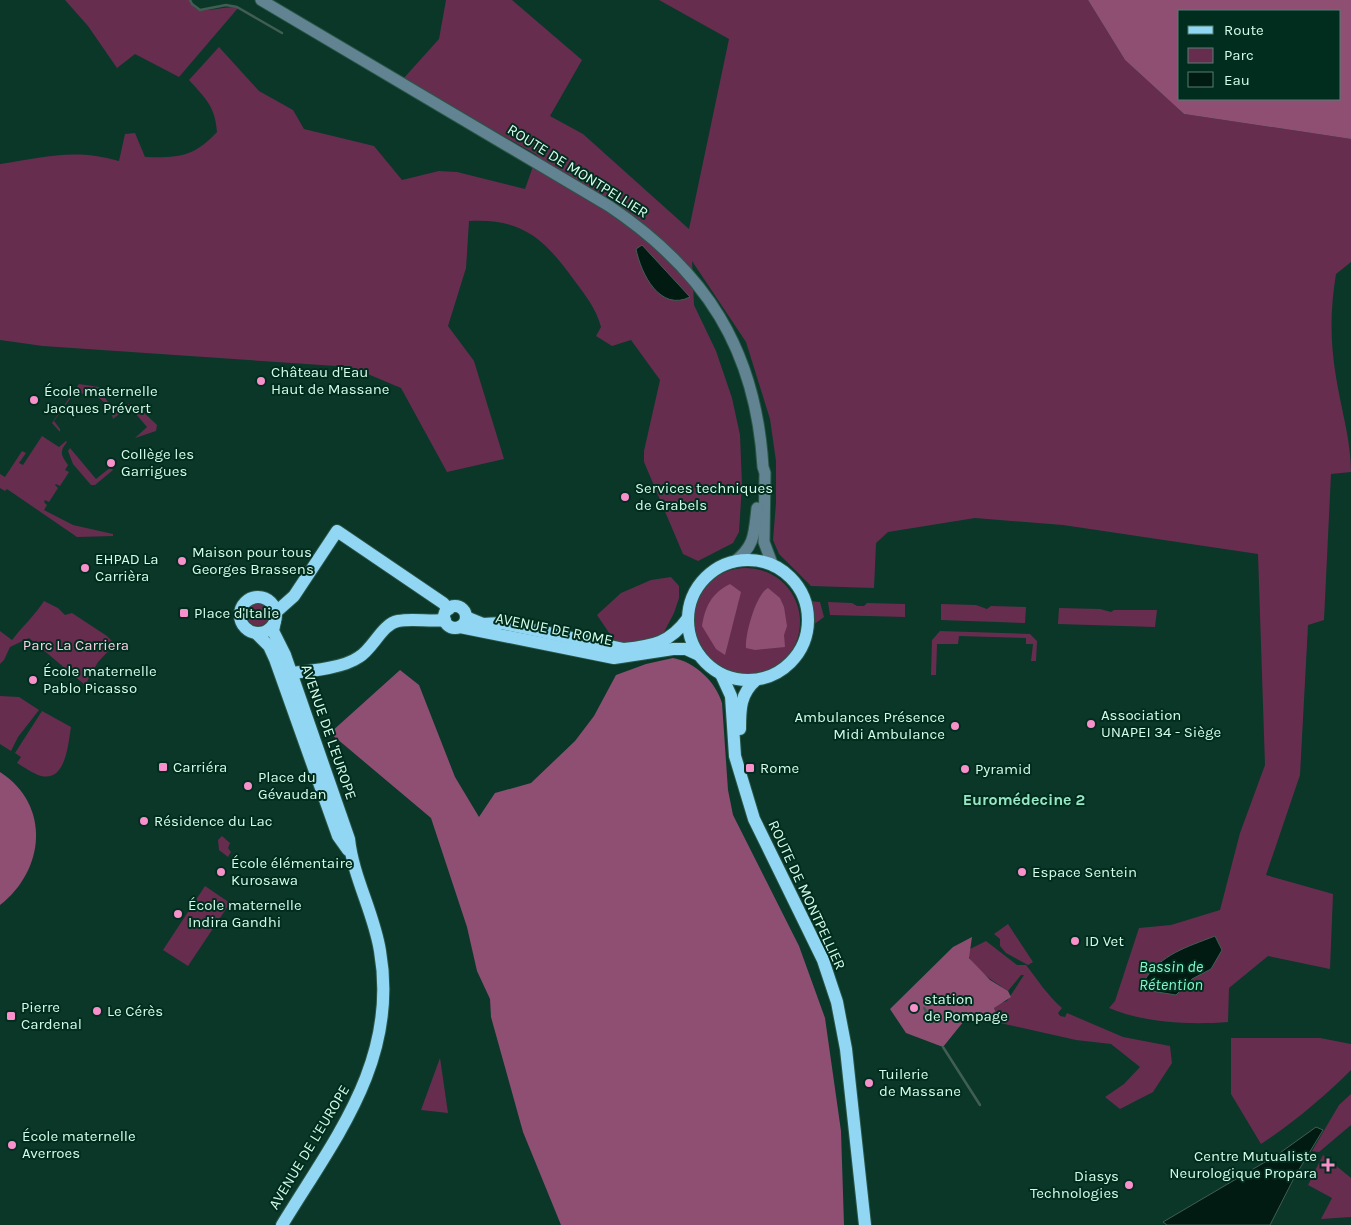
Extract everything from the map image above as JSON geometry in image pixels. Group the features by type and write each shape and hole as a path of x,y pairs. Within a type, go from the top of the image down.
{"main road":[{"path":"276,616 273,604 265,598 255,596 245,601 240,613 241,622 246,628 256,633 267,631 276,616 294,596 337,531 443,603 447,614 451,627 463,622 460,608 454,606 447,614 397,621 385,629 374,644 358,658 332,666 291,673"},
{"path":"747,561 772,566 791,579 803,598 806,609 806,633 795,657 784,668 771,676 756,680 738,680 721,674 708,666 699,655 691,638 688,618 693,596 701,583 712,572 734,562 747,561"},
{"name":"AVENUE DE L'EUROPE","path":"276,616 273,631 291,673 349,839 350,854 375,928 380,952 384,1000 379,1041 370,1072 358,1100 282,1225"},
{"name":"AVENUE DE ROME","path":"463,622 501,624 624,649 641,647 670,639 688,618"},
{"name":"AVENUE DE ROME","path":"463,622 614,658 673,649 686,649 699,655"},
{"name":"AVENUE DE L'EUROPE","path":"256,633 269,646 275,659 338,836 350,854"},
{"name":"ROUTE DE MONTPELLIER","path":"721,674 731,696 735,756 754,819 823,960 837,1002 846,1049 857,1134 860,1187 865,1225"},
{"name":"ROUTE DE MONTPELLIER","path":"739,766 741,702 743,694 756,680"},
{"name":"ROUTE DE MONTPELLIER","path":"859,1225 860,1187"}],"street":[{"name":"ROUTE DE MONTPELLIER","path":"260,0 609,206 662,245 694,279 712,304 738,356 760,428 765,473 764,542 772,566"},
{"name":"ROUTE DE MONTPELLIER","path":"734,562 748,550 753,542 760,472 763,467"}],"green space":[{"path":"65,0 190,0 193,6 203,10 238,8 179,77 135,54 117,68 88,26"},
{"path":"446,0 512,0 582,60 550,116 583,134 689,229 729,39 659,0 1088,0 1125,60 1184,114 1351,139 1351,262 1336,274 1332,338 1338,389 1348,436 1351,472 1331,474 1324,620 1308,625 1300,775 1266,875 1333,894 1330,969 1268,956 1229,988 1228,1022 1167,1022 1137,1017 1109,1008 1115,1001 1139,928 1171,925 1220,910 1240,833 1265,765 1258,554 1063,525 975,518 888,532 876,543 874,588 811,586 779,554 773,540 776,503 776,461 770,419 746,342 692,261 694,305 716,351 732,398 740,435 742,485 739,532 733,543 698,561 683,554 644,462 644,451 660,380 631,340 612,346 596,336 601,327 593,308 553,253 530,234 504,223 469,221 466,268 448,326 474,361 504,459 447,472 401,388 351,367 43,346 0,340 0,164 74,154 119,161 125,134 135,133 145,157 176,156 201,147 217,132 216,123 209,103 189,80 219,47 259,91 293,110 304,129 374,146 402,180 439,171 457,172 525,189 537,155 403,79 439,39"},
{"path":"79,384 105,388 104,396 108,402 106,404 98,397 75,392 54,421 60,432 52,423"},
{"path":"129,404 139,408 157,425 156,431 135,438 147,427 129,406 113,419 112,415"},
{"path":"42,436 59,447 67,442 62,454 68,465 65,470 69,472 60,486 55,485 58,488 49,502 45,500 44,502 47,505 44,510 73,525 113,534 113,536 77,537 7,489 5,491 0,488 0,474 5,477 22,451 26,453 19,463 23,465"},
{"path":"70,448 96,479 111,467 113,470 95,485 91,485 73,464 68,451"},
{"path":"746,568 767,572 784,584 796,601 800,622 796,643 784,660 767,672 746,676 725,672 708,660 696,643 692,622 696,601 708,584 725,572"},
{"path":"671,577 679,586 679,598 674,613 663,634 650,640 616,643 597,615 621,593 651,580"},
{"name":"Parc La Carriera","path":"44,601 58,608 65,615 72,613 107,636 115,644 98,662 85,685 29,638 10,647 0,664 0,631 12,640"},
{"path":"810,601 820,602 824,617 813,625"},
{"path":"258,602 263,603 269,609 269,619 263,625 258,626 253,625 247,619 246,614 247,609 253,603"},
{"path":"828,602 852,603 857,606 864,606 867,603 905,604 905,617 830,615"},
{"path":"941,604 976,605 987,609 991,606 1026,607 1025,623 941,620"},
{"path":"1059,608 1100,609 1111,612 1114,610 1157,610 1155,627 1058,624"},
{"path":"940,631 1030,634 1037,641 1036,661 1031,661 1033,644 1026,644 1026,638 959,636 958,644 937,644 936,675 931,675 932,640"},
{"name":"Parc La Carriera","path":"0,696 19,697 39,710 18,737 11,751 0,744"},
{"path":"42,711 71,727 64,761 55,774 47,777 38,775 17,763 21,757 15,753"},
{"path":"222,836 230,843 228,848 231,852 228,857 219,850 218,840"},
{"path":"205,886 230,903 188,966 163,950"},
{"path":"1008,924 1033,962 1028,965 1006,953 1000,946 1000,939 994,934"},
{"path":"986,941 1017,965 1026,965 1062,1008 1058,1013 1060,1016 1065,1017 1067,1013 1123,1037 1170,1046 1172,1063 1153,1092 1120,1109 1105,1097 1124,1084 1140,1067 1111,1044 1076,1040 1000,1023 994,1008 998,1004 1007,1001 1024,975 1021,975 1008,991 979,970 970,959 968,953 970,949"},
{"path":"1231,1038 1320,1038 1351,1044 1351,1070 1308,1109 1261,1144 1231,1094"},
{"path":"440,1058 448,1113 421,1110"},
{"path":"1351,1094 1351,1125 1319,1152 1312,1151 1339,1105"},
{"path":"1323,1155 1351,1178 1351,1217 1321,1219 1332,1198 1308,1185"}],"shaded area":[{"path":"1088,0 1351,0 1351,139 1184,114 1125,60"},
{"path":"730,584 741,592 725,655 716,649 702,626 710,601 718,592"},
{"path":"768,588 780,598 784,607 787,626 784,635 785,647 755,650 746,648 747,634 752,615 759,598"},
{"path":"673,658 697,668 710,681 719,695 722,703 728,790 733,815 799,946 825,1018 841,1131 844,1225 561,1225 523,1132 491,1017 490,999 477,971 467,927 431,818 330,733 400,670 419,685 455,777 479,817 495,793 531,783 575,741 594,716 616,675 646,664"},
{"path":"0,772 16,786 28,802 34,819 36,838 33,856 26,874 15,891 0,905"},
{"path":"972,937 969,958 990,980 1008,991 1011,997 994,1008 1000,1023 968,1016 943,1047 906,1033 890,1009 953,947"}],"water":[{"path":"642,245 690,297 679,300 670,299 661,295 654,288 642,269 636,249"},
{"name":"Bassin de Rétention","path":"1215,936 1222,950 1211,969 1192,979 1176,995 1151,991 1144,981 1158,964 1175,953"},
{"path":"1316,1127 1323,1130 1294,1178 1270,1225 1167,1225 1163,1222 1277,1155"}],"waterway":[{"path":"190,0 200,10 226,5 237,7 282,33"},
{"path":"924,1008 929,1016"},
{"path":"943,1047 980,1105"}],"place":[{"name":"Château d'Eau Haut de Massane","path":"261,381"},
{"name":"École maternelle Jacques Prévert","path":"34,400"},
{"name":"Collège les Garrigues","path":"111,463"},
{"name":"Services techniques de Grabels","path":"625,497"},
{"name":"Maison pour tous Georges Brassens","path":"182,561"},
{"name":"EHPAD La Carrièra","path":"85,568"},
{"name":"Place d'Italie","path":"184,613"},
{"name":"École maternelle Pablo Picasso","path":"33,680"},
{"name":"Association UNAPEI 34 - Siège","path":"1091,724"},
{"name":"Ambulances Présence Midi Ambulance","path":"955,726"},
{"name":"Carriéra","path":"163,767"},
{"name":"Rome","path":"750,768"},
{"name":"Pyramid","path":"965,769"},
{"name":"Place du Gévaudan","path":"248,786"},
{"name":"Résidence du Lac","path":"144,821"},
{"name":"École élémentaire Kurosawa","path":"221,872"},
{"name":"Espace Sentein","path":"1022,872"},
{"name":"École maternelle Indira Gandhi","path":"178,914"},
{"name":"ID Vet","path":"1075,941"},
{"name":"station de Pompage","path":"914,1008"},
{"name":"Le Cérès","path":"97,1011"},
{"name":"Pierre Cardenal","path":"11,1016"},
{"name":"Tuilerie de Massane","path":"869,1083"},
{"name":"École maternelle Averroes","path":"12,1145"},
{"name":"Centre Mutualiste Neurologique Propara","path":"1328,1165"},
{"name":"Diasys Technologies","path":"1129,1185"}],"district":[{"name":"Euromédecine 2","path":"1024,799"}]}
